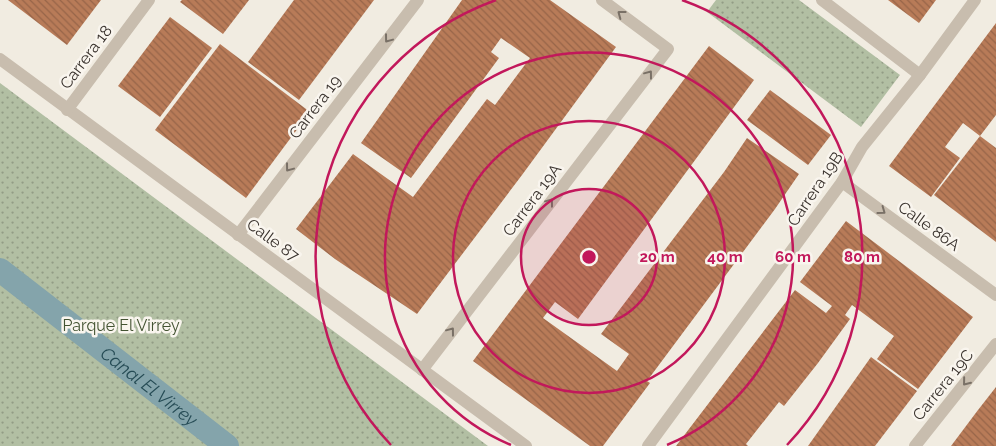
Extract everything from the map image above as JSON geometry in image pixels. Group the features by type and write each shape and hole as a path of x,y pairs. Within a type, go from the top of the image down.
{"street":[{"name":"Carrera 18","path":"67,110 150,0"},
{"name":"Carrera 19","path":"238,235 418,0"},
{"name":"Carrera 19A","path":"422,370 668,49 602,0"},
{"path":"822,0 920,75"},
{"name":"Carrera 19B","path":"648,446 842,182 862,148 920,75 975,0"},
{"name":"Calle 87","path":"0,60 526,446"},
{"name":"Calle 86A","path":"842,182 996,295"},
{"name":"Carrera 19C","path":"915,446 996,344"}],"green space":[{"path":"716,0 799,0 900,75 861,127 707,12"},
{"name":"Parque El Virrey","path":"0,83 488,446 0,446"}],"building":[{"path":"8,0 101,0 67,45"},
{"path":"182,0 249,0 223,34 180,2"},
{"path":"294,0 374,0 299,100 248,62"},
{"path":"462,0 550,0 616,47 417,314 335,259 296,229 353,154 413,197 487,99 495,105 530,58 501,38 491,52 499,58 411,178 361,143"},
{"path":"888,0 936,0 919,23"},
{"path":"170,17 212,48 160,117 118,86"},
{"path":"996,23 996,115 980,136 963,123 945,147 960,158 931,197 889,166"},
{"path":"220,44 310,112 246,198 155,130"},
{"path":"709,46 754,80 578,319 555,302 543,318 617,371 629,354 601,334 724,172 747,138 799,174 647,381 650,383 603,446 590,446 473,361"},
{"path":"770,90 831,135 808,165 747,120"},
{"path":"980,136 996,148 996,242 934,195"},
{"path":"846,221 973,317 918,389 877,359 894,336 852,305 845,315 850,319 818,363 784,406 779,402 746,444 748,446 676,446 795,290 826,313 832,306 800,282"},
{"path":"871,357 917,391 875,446 808,446"},
{"path":"996,387 996,446 951,446 978,410"}],"waterway":[{"name":"Canal El Virrey","path":"0,270 227,446"}]}
